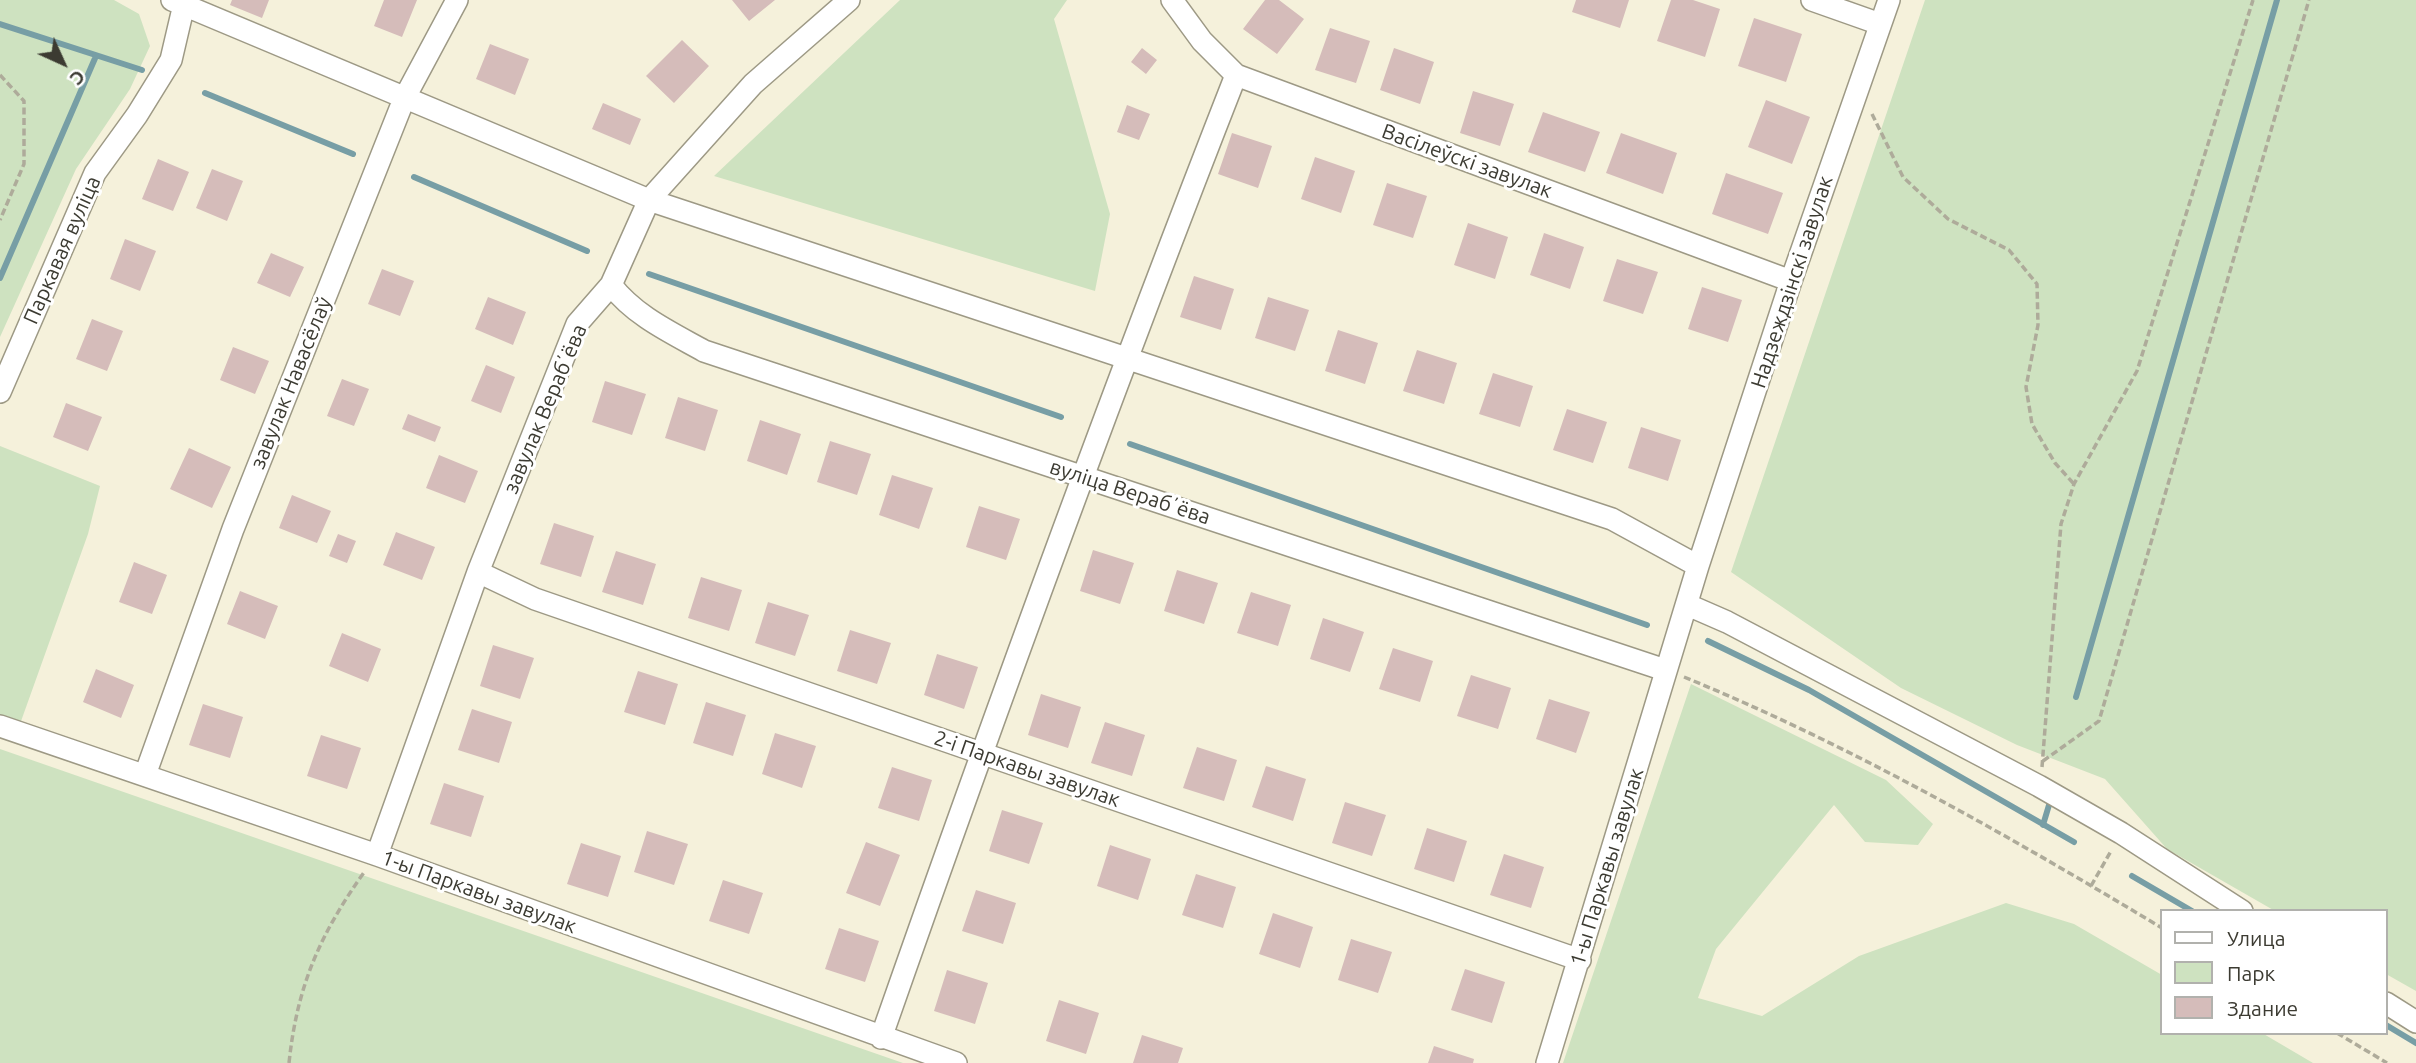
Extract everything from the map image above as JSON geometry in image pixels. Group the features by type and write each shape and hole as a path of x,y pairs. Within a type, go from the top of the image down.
{"street":[{"name":"завулак Навасёлаў","path":"145,775 233,528 404,99 457,0"},
{"name":"Васілеўскі завулак","path":"1172,0 1202,41 1236,75 1791,281"},
{"path":"1812,0 1880,24"},
{"name":"Надзеждзінскі завулак","path":"1688,605 1698,566 1791,281 1889,0"},
{"path":"181,2 404,99 649,200 1612,519 1698,566"},
{"name":"Паркавая вуліца","path":"0,392 95,173 137,115 171,60 181,2"},
{"name":"завулак Верабʼёва","path":"377,855 478,572 577,324 611,285 649,200 753,84 840,4"},
{"path":"881,1038 981,753 1126,356 1236,75"},
{"name":"вуліца Верабʼёва","path":"611,285 625,302 643,317 704,351 1665,670"},
{"name":"2-і Паркавы завулак","path":"478,572 535,599 1580,960"},
{"path":"1688,605 1727,622 2039,786 2121,834 2239,909"},
{"name":"1-ы Паркавы завулак","path":"1547,1063 1665,670 1688,605"},
{"name":"1-ы Паркавы завулак","path":"0,726 377,855 956,1063"},
{"path":"2388,1004 2416,1022"}],"path":[{"path":"2039,786 2061,524 2074,484 2137,371 2253,0"},
{"path":"2043,761 2099,721 2309,0"},
{"path":"0,75 24,101 24,164 0,220"},
{"path":"1855,93 1871,113 1903,177 1948,219 2009,250 2037,284 2038,325 2026,387 2032,424 2055,463 2074,484"},
{"path":"1665,670 1733,697 1893,777 2160,927"},
{"path":"2091,886 2121,834"},
{"path":"289,1063 294,1016 318,948 346,898 377,855"},
{"path":"2340,1035 2387,1063"}],"green space":[{"path":"0,0 114,0 139,14 150,46 130,89 76,169 0,337"},
{"path":"900,0 1067,0 1054,19 1110,214 1095,291 714,176"},
{"path":"1925,0 2416,0 2416,991 2388,975 2388,909 2272,909 2167,849 2105,779 2017,745 1901,688 1731,572"},
{"path":"0,446 100,486 88,534 20,724 0,717"},
{"path":"1691,684 1886,780 1933,824 1918,845 1865,842 1834,805 1716,949 1698,998 1762,1016 1859,956 2006,903 2074,924 2160,974 2160,1035 2265,1035 2313,1063 1563,1063"},
{"path":"0,749 903,1063 0,1063"}],"building":[{"path":"232,0 269,0 262,18 230,5"},
{"path":"384,0 417,0 402,37 374,26"},
{"path":"732,0 775,0 749,21"},
{"path":"1265,0 1279,0 1304,19 1277,54 1243,29"},
{"path":"1576,0 1629,0 1620,28 1572,12"},
{"path":"1671,0 1693,0 1720,9 1705,57 1657,41"},
{"path":"1754,18 1802,34 1786,82 1738,66"},
{"path":"1330,28 1370,41 1356,83 1315,70"},
{"path":"682,40 709,66 674,103 646,76"},
{"path":"490,44 529,59 515,95 476,79"},
{"path":"1142,48 1157,60 1146,74 1131,62"},
{"path":"1394,48 1434,62 1420,104 1380,90"},
{"path":"1473,91 1514,104 1500,146 1460,133"},
{"path":"1766,100 1810,117 1792,164 1748,147"},
{"path":"603,103 641,119 630,145 592,129"},
{"path":"1127,105 1150,114 1139,140 1117,132"},
{"path":"1543,112 1600,132 1585,172 1528,152"},
{"path":"1232,133 1272,146 1258,188 1218,174"},
{"path":"1621,133 1677,153 1663,194 1606,173"},
{"path":"1315,157 1355,171 1341,213 1301,199"},
{"path":"158,159 189,172 173,211 142,199"},
{"path":"212,169 243,181 227,221 196,208"},
{"path":"1726,173 1783,193 1768,234 1712,214"},
{"path":"1387,183 1427,196 1413,238 1373,225"},
{"path":"1468,223 1508,237 1495,279 1454,265"},
{"path":"1544,233 1584,247 1570,289 1530,275"},
{"path":"125,239 156,251 140,291 110,279"},
{"path":"271,253 304,267 290,297 257,283"},
{"path":"1617,259 1658,272 1643,314 1603,301"},
{"path":"382,269 414,281 400,316 368,304"},
{"path":"1194,276 1234,289 1221,330 1180,317"},
{"path":"1702,287 1742,300 1728,342 1688,329"},
{"path":"488,297 526,312 513,345 475,329"},
{"path":"1268,297 1309,310 1295,351 1255,338"},
{"path":"92,319 123,331 107,371 76,359"},
{"path":"1338,330 1378,343 1365,384 1325,371"},
{"path":"233,347 269,361 255,394 220,380"},
{"path":"1417,350 1457,363 1444,404 1403,391"},
{"path":"486,365 515,377 501,413 471,401"},
{"path":"1493,373 1533,386 1520,427 1479,414"},
{"path":"342,379 369,389 354,426 327,416"},
{"path":"605,381 646,394 632,435 592,422"},
{"path":"678,397 718,410 705,451 665,438"},
{"path":"66,403 102,417 88,451 53,437"},
{"path":"1567,409 1607,422 1593,463 1553,450"},
{"path":"408,414 441,427 435,442 402,429"},
{"path":"760,420 801,434 787,475 747,461"},
{"path":"1641,427 1681,440 1668,481 1628,468"},
{"path":"830,441 871,454 857,495 817,482"},
{"path":"189,448 231,467 212,508 170,489"},
{"path":"439,455 478,471 465,503 426,488"},
{"path":"892,475 933,488 919,529 879,515"},
{"path":"292,495 331,511 317,543 279,528"},
{"path":"979,506 1020,519 1006,560 966,547"},
{"path":"554,523 594,536 581,577 540,564"},
{"path":"396,532 435,547 422,580 383,565"},
{"path":"338,534 356,541 347,563 329,556"},
{"path":"1093,550 1134,563 1120,604 1080,591"},
{"path":"616,551 656,564 643,605 602,592"},
{"path":"134,562 167,575 152,614 119,602"},
{"path":"1177,570 1218,583 1204,624 1164,611"},
{"path":"701,577 742,590 729,631 688,618"},
{"path":"240,591 278,606 265,639 227,624"},
{"path":"1251,592 1291,605 1278,646 1237,633"},
{"path":"768,602 809,615 795,656 755,643"},
{"path":"1323,618 1364,632 1350,672 1310,659"},
{"path":"850,630 891,643 877,684 837,671"},
{"path":"342,633 381,649 368,682 329,666"},
{"path":"493,645 534,658 520,699 480,686"},
{"path":"1393,648 1433,661 1420,702 1379,689"},
{"path":"937,654 978,667 964,709 924,695"},
{"path":"96,669 134,685 121,718 83,702"},
{"path":"638,671 678,684 665,725 624,712"},
{"path":"1471,675 1511,688 1498,729 1457,716"},
{"path":"1041,694 1081,707 1068,748 1028,735"},
{"path":"1549,699 1590,712 1576,753 1536,739"},
{"path":"706,702 746,715 733,756 693,743"},
{"path":"203,704 243,717 230,758 189,745"},
{"path":"472,709 512,722 499,763 458,750"},
{"path":"1105,722 1145,735 1132,776 1091,763"},
{"path":"775,733 816,746 802,788 762,774"},
{"path":"321,735 361,748 347,789 307,776"},
{"path":"1197,747 1237,760 1224,801 1183,788"},
{"path":"1266,766 1306,779 1293,821 1252,807"},
{"path":"892,767 932,780 919,821 878,808"},
{"path":"444,783 484,796 471,837 430,824"},
{"path":"1345,802 1386,815 1372,856 1332,843"},
{"path":"1002,810 1043,823 1029,864 989,851"},
{"path":"1427,828 1467,841 1454,882 1414,869"},
{"path":"647,831 688,844 674,885 634,872"},
{"path":"866,842 900,855 880,906 846,893"},
{"path":"581,843 621,856 608,897 567,884"},
{"path":"1110,845 1151,859 1138,900 1097,886"},
{"path":"1504,854 1544,867 1531,908 1490,895"},
{"path":"1196,874 1236,887 1223,928 1182,915"},
{"path":"723,880 763,893 749,934 709,921"},
{"path":"976,890 1016,903 1003,944 962,931"},
{"path":"1273,913 1313,927 1300,968 1259,954"},
{"path":"839,928 879,941 865,982 825,969"},
{"path":"1351,939 1392,952 1378,993 1338,980"},
{"path":"1465,969 1505,982 1492,1023 1451,1010"},
{"path":"947,970 988,983 975,1024 934,1011"},
{"path":"1059,1000 1099,1013 1086,1054 1046,1041"},
{"path":"1142,1035 1183,1048 1178,1063 1133,1063"},
{"path":"1434,1046 1474,1059 1473,1063 1428,1063"}],"waterway":[{"path":"2076,697 2277,0"},
{"path":"0,24 142,70"},
{"path":"0,278 96,56"},
{"path":"205,93 353,154"},
{"path":"414,177 587,251"},
{"path":"649,274 1061,417"},
{"path":"1130,444 1647,625"},
{"path":"1708,641 1809,690 2074,842"},
{"path":"2043,825 2049,805"},
{"path":"2132,876 2189,909"},
{"path":"2388,1026 2416,1043"}]}
